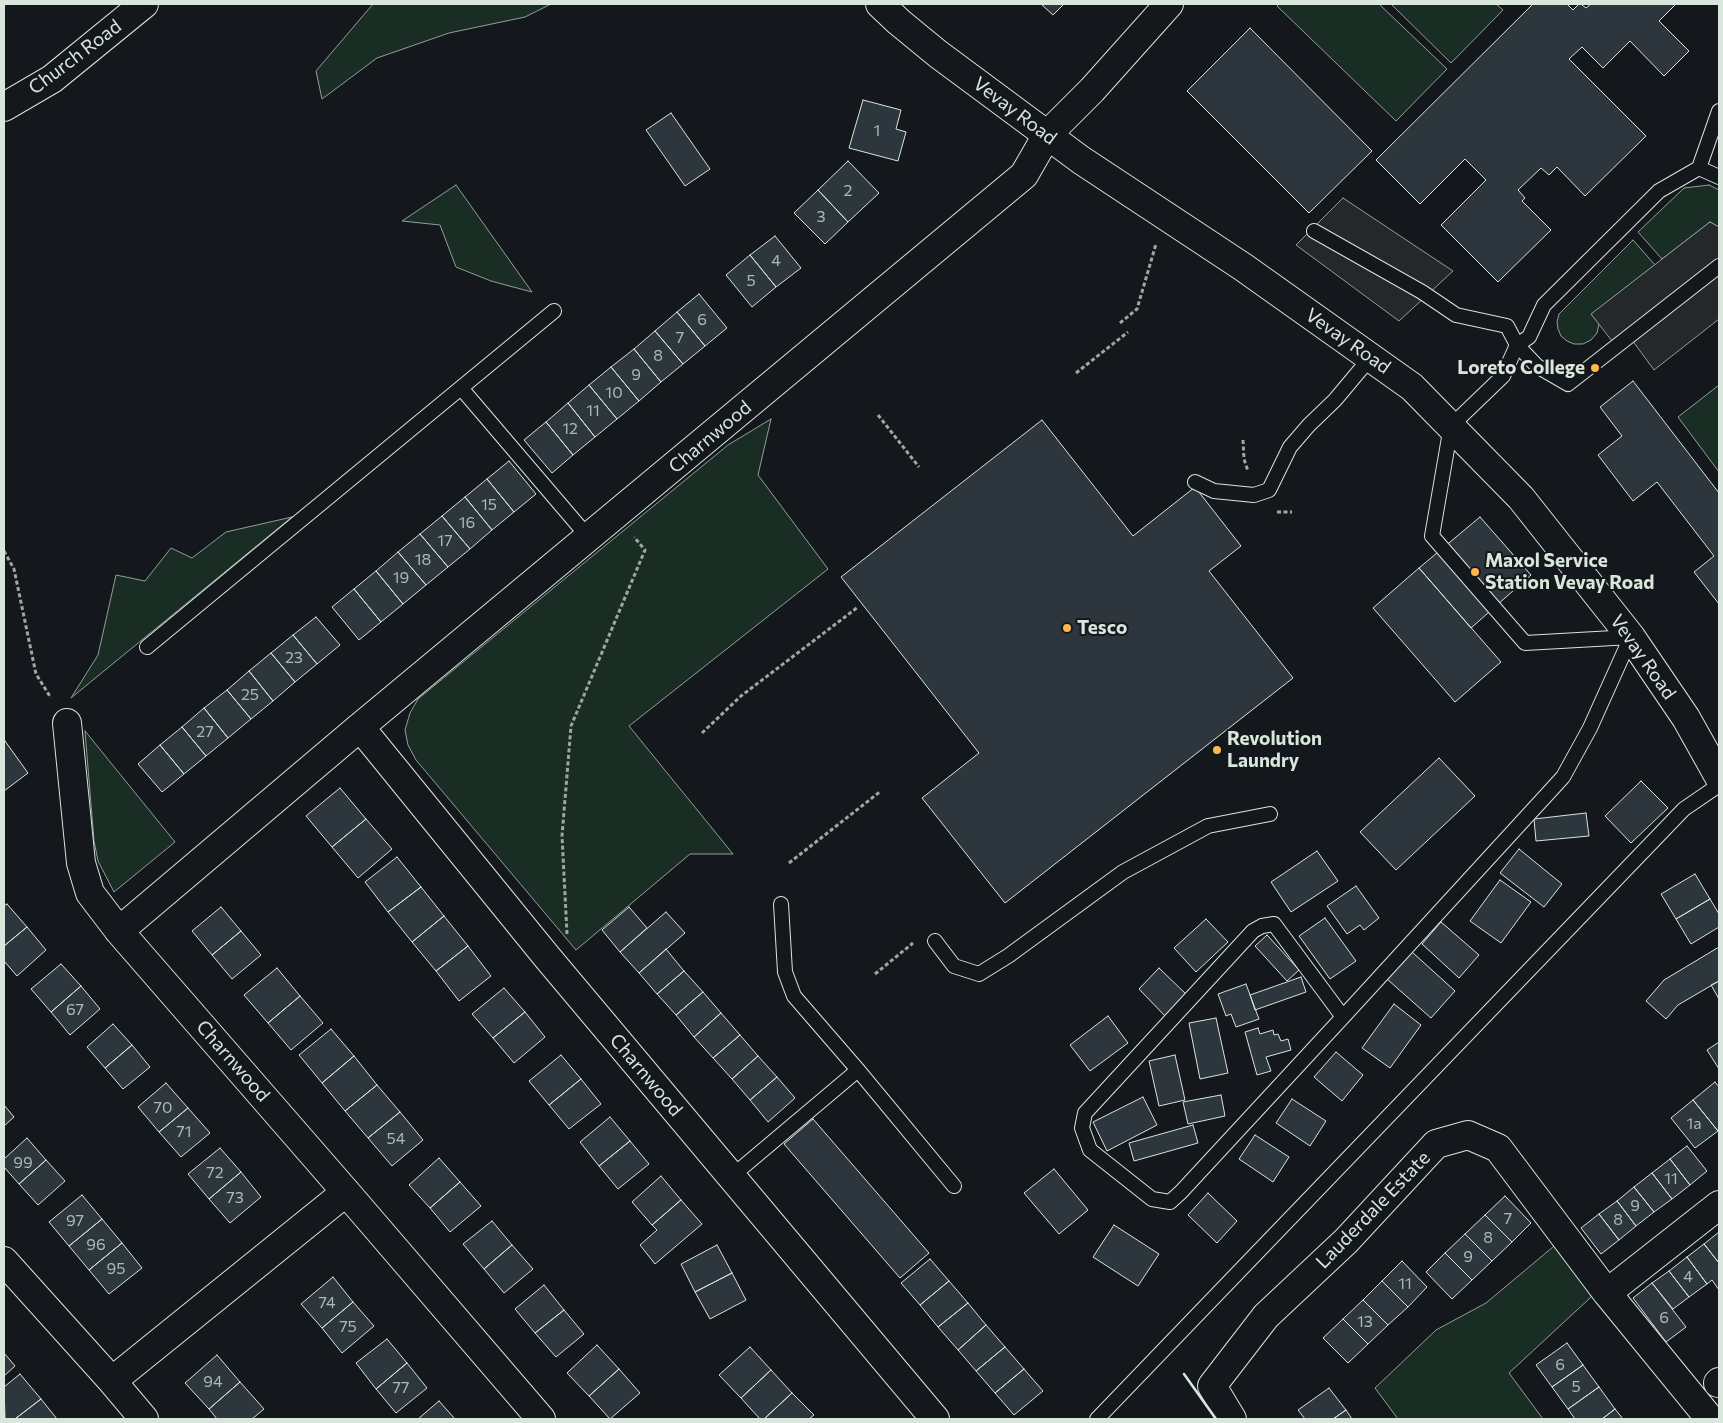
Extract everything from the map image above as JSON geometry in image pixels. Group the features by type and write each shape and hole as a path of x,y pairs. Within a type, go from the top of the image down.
{"street":[{"name":"Church Road","path":"4,108 52,79 144,4"},
{"name":"Vevay Road","path":"880,4 938,54 1081,160 1243,267 1412,387 1521,498 1631,637 1686,718 1719,777"},
{"name":"Charnwood","path":"119,932 360,727 1024,176 1047,135 1092,90 1168,4"},
{"name":"Charnwood","path":"67,723 80,863 90,893 119,932 346,1192 540,1419"},
{"name":"Charnwood","path":"360,727 547,957 935,1419"},
{"name":"Lauderdale Estate","path":"1232,1419 1212,1386 1266,1316 1346,1241 1436,1144 1468,1135 1498,1148 1607,1293"},
{"path":"112,1381 346,1192"},
{"path":"1710,1419 1607,1293 1719,1205"},
{"path":"4,1261 144,1419"}],"lane":[{"path":"1343,1017 1274,924 1262,926 1253,931 1085,1113 1082,1128 1090,1150 1152,1199 1170,1202 1343,1017 1563,777 1590,728 1631,637 1525,643 1432,536 1451,426 1503,376 1517,345 1528,337 1544,306 1659,191 1699,168 1719,112"},
{"path":"1699,168 1719,176"},
{"path":"1314,232 1422,292 1456,315 1507,326 1517,345 1536,366 1568,384 1719,266"},
{"path":"147,647 554,311"},
{"path":"1195,482 1214,491 1254,495 1269,490 1290,447 1308,425 1335,400 1371,358"},
{"path":"461,388 589,538"},
{"path":"1096,1419 1684,809 1719,785"},
{"path":"935,941 954,966 979,974 1008,956 1123,872 1208,826 1270,814"},
{"path":"781,904 785,972 794,996 954,1186"},
{"path":"731,1177 858,1070"}],"path":[{"path":"1120,323 1137,309 1155,246 1172,220"},
{"path":"1076,373 1128,332"},
{"path":"878,415 919,467"},
{"path":"547,957 567,942 562,836 571,726 645,550 616,516"},
{"path":"4,551 14,569 36,674 67,723"},
{"path":"702,733 741,696 858,607"},
{"path":"789,863 881,792"},
{"path":"875,974 920,938"}],"green space":[{"path":"373,4 551,4 525,17 449,33 377,58 322,99 316,71"},
{"path":"1279,4 1379,4 1447,69 1396,121 1277,6"},
{"path":"1391,4 1496,4 1503,10 1451,63"},
{"path":"456,185 532,292 491,281 456,267 440,225 402,221"},
{"path":"1709,185 1719,190 1719,227 1710,222 1662,259 1638,232 1684,188"},
{"path":"1633,240 1655,265 1592,314 1599,324 1597,333 1591,340 1583,344 1574,344 1567,341 1561,336 1558,329 1559,314"},
{"path":"1719,385 1719,472 1678,417"},
{"path":"771,419 758,475 828,569 629,726 733,854 690,854 576,950 416,760 408,745 405,730 410,713 418,699 728,445"},
{"path":"292,517 71,698 98,655 116,575 145,581 171,548 192,558 226,532"},
{"path":"85,731 175,842 114,892 98,861 94,841"},
{"path":"1566,1236 1603,1286 1509,1373 1543,1419 1398,1419 1375,1388 1436,1330 1486,1303"}],"shaded area":[{"path":"1343,198 1453,271 1399,321 1296,245"},
{"path":"1710,222 1719,227 1719,319 1654,370 1632,340 1619,350 1591,314"}],"building":[{"path":"1041,4 1064,4 1053,15"},
{"path":"1533,4 1567,4 1573,10 1579,4 1586,8 1591,4 1676,4 1659,21 1689,51 1664,76 1630,41 1603,68 1582,47 1569,59 1646,136 1585,196 1557,167 1549,175 1541,168 1518,190 1525,198 1522,201 1551,230 1498,282 1441,225 1486,180 1465,159 1420,204 1376,160"},
{"path":"1250,28 1372,151 1309,213 1187,91"},
{"path":"863,100 901,110 896,129 906,132 898,161 849,148"},
{"path":"671,113 710,169 685,186 646,130"},
{"path":"848,161 879,193 848,222 818,190"},
{"path":"818,190 848,222 825,244 794,213"},
{"path":"775,236 801,268 776,287 750,255"},
{"path":"750,255 776,287 752,307 726,275"},
{"path":"699,294 727,328 705,346 677,312"},
{"path":"677,312 705,346 683,364 655,331"},
{"path":"655,331 683,364 661,382 634,349"},
{"path":"634,349 661,382 639,401 611,367"},
{"path":"611,367 639,401 617,419 589,385"},
{"path":"1633,381 1719,493 1719,604 1694,572 1714,556 1657,482 1633,501 1598,455 1622,436 1600,407"},
{"path":"589,385 617,419 595,437 568,403"},
{"path":"568,403 595,437 573,455 546,422"},
{"name":"Tesco","path":"1042,420 1133,536 1195,487 1241,546 1209,571 1293,678 1005,903 922,798 979,753 841,577"},
{"path":"546,422 573,455 552,473 524,440"},
{"path":"509,461 536,494 514,512 487,479"},
{"path":"487,479 514,512 492,530 465,497"},
{"path":"465,497 492,530 470,549 442,516"},
{"path":"442,516 470,549 448,567 420,534"},
{"name":"Maxol Service Station Vevay Road","path":"1480,517 1531,575 1471,628 1419,568"},
{"path":"420,534 448,567 426,585 398,552"},
{"path":"398,552 426,585 403,604 376,571"},
{"path":"1419,568 1501,662 1455,702 1373,608"},
{"path":"376,571 403,604 381,622 354,589"},
{"path":"354,589 381,622 359,640 332,607"},
{"path":"316,617 340,645 317,664 293,635"},
{"path":"293,635 317,664 295,682 271,653"},
{"path":"271,653 295,682 273,701 249,671"},
{"path":"249,671 273,701 251,719 227,690"},
{"path":"227,690 251,719 228,738 204,708"},
{"path":"204,708 228,738 206,756 182,727"},
{"path":"182,727 206,756 184,774 160,745"},
{"path":"4,742 28,773 4,791"},
{"path":"160,745 184,774 162,792 138,764"},
{"path":"1439,758 1475,796 1396,870 1360,832"},
{"path":"1641,781 1668,808 1631,843 1605,816"},
{"path":"340,788 366,819 332,847 306,816"},
{"path":"1586,813 1589,836 1536,841 1534,819"},
{"path":"366,819 392,849 358,878 332,847"},
{"path":"1519,849 1562,884 1544,907 1500,873"},
{"path":"1317,851 1338,881 1291,912 1271,882"},
{"path":"397,857 421,887 388,912 365,882"},
{"path":"1695,874 1710,899 1676,919 1661,894"},
{"path":"1500,880 1531,902 1501,943 1470,921"},
{"path":"1356,886 1379,918 1364,930 1360,925 1347,934 1327,906"},
{"path":"421,887 444,916 412,942 388,912"},
{"path":"1710,899 1719,914 1719,927 1691,944 1676,919"},
{"path":"7,904 27,927 4,946 4,906"},
{"path":"221,907 241,931 212,955 192,931"},
{"path":"629,907 647,928 620,952 602,930"},
{"path":"666,912 685,933 639,973 620,952"},
{"path":"444,916 468,946 436,971 412,942"},
{"path":"1325,918 1356,961 1330,979 1299,936"},
{"path":"1206,919 1228,942 1196,972 1174,948"},
{"path":"1441,922 1479,955 1459,978 1422,944"},
{"path":"27,927 46,950 17,976 4,961 4,946"},
{"path":"241,931 261,955 232,979 212,955"},
{"path":"1267,935 1299,970 1287,981 1255,946"},
{"path":"468,946 491,976 459,1001 436,971"},
{"path":"1719,947 1719,981 1678,1005 1666,1019 1646,1001 1664,980"},
{"path":"666,949 684,971 657,994 639,973"},
{"path":"1412,952 1455,991 1431,1018 1387,979"},
{"path":"61,964 81,986 51,1012 31,989"},
{"path":"277,968 300,996 268,1023 244,995"},
{"path":"1159,968 1188,996 1167,1018 1139,989"},
{"path":"684,971 703,992 676,1015 657,994"},
{"path":"1301,977 1306,992 1255,1010 1250,995"},
{"path":"1719,981 1719,999 1711,985"},
{"path":"1246,984 1259,1019 1236,1027 1231,1014 1226,1016 1218,994"},
{"path":"81,986 100,1009 70,1035 51,1012"},
{"path":"504,988 525,1012 493,1038 472,1014"},
{"path":"703,992 721,1013 694,1037 676,1015"},
{"path":"300,996 323,1023 291,1050 268,1023"},
{"path":"1394,1004 1421,1025 1390,1068 1362,1048"},
{"path":"525,1012 545,1037 514,1063 493,1038"},
{"path":"721,1013 740,1035 713,1058 694,1037"},
{"path":"1108,1016 1128,1043 1090,1071 1070,1045"},
{"path":"1216,1018 1228,1073 1200,1079 1189,1023"},
{"path":"113,1024 132,1045 105,1068 87,1047"},
{"path":"1258,1028 1260,1034 1273,1030 1274,1035 1278,1034 1281,1041 1288,1039 1291,1050 1266,1057 1271,1071 1257,1075 1245,1032"},
{"path":"331,1029 354,1056 322,1083 299,1055"},
{"path":"740,1035 758,1056 732,1079 713,1058"},
{"path":"1719,1042 1719,1069 1707,1050"},
{"path":"132,1045 150,1067 123,1089 105,1068"},
{"path":"1336,1052 1363,1075 1342,1101 1314,1077"},
{"path":"561,1055 581,1079 549,1105 529,1081"},
{"path":"1175,1055 1185,1100 1159,1106 1149,1061"},
{"path":"354,1056 377,1085 345,1111 322,1083"},
{"path":"758,1056 777,1077 750,1100 732,1079"},
{"path":"777,1077 795,1098 768,1122 750,1100"},
{"path":"581,1079 601,1104 569,1129 549,1105"},
{"path":"1715,1082 1719,1087 1718,1131 1693,1100"},
{"path":"166,1083 188,1108 159,1132 138,1107"},
{"path":"377,1085 400,1112 368,1138 345,1111"},
{"path":"1221,1095 1225,1116 1188,1124 1183,1102"},
{"path":"1143,1097 1157,1125 1107,1151 1093,1122"},
{"path":"1292,1099 1326,1121 1310,1146 1276,1123"},
{"path":"1693,1100 1718,1131 1695,1148 1671,1118"},
{"path":"4,1105 14,1117 4,1126"},
{"path":"188,1108 210,1133 181,1157 159,1132"},
{"path":"400,1112 423,1140 392,1166 368,1138"},
{"path":"610,1117 630,1141 599,1166 580,1142"},
{"path":"813,1119 929,1253 900,1278 784,1144"},
{"path":"1193,1125 1198,1143 1134,1161 1129,1143"},
{"path":"1255,1135 1289,1157 1273,1182 1239,1159"},
{"path":"27,1138 46,1160 19,1184 4,1167 4,1159"},
{"path":"630,1141 649,1164 618,1189 599,1166"},
{"path":"1687,1146 1707,1171 1690,1185 1670,1159"},
{"path":"220,1148 241,1172 209,1199 188,1174"},
{"path":"439,1158 460,1182 430,1208 409,1185"},
{"path":"1670,1159 1690,1185 1672,1199 1652,1173"},
{"path":"46,1160 65,1181 38,1205 19,1184"},
{"path":"1054,1169 1088,1210 1059,1234 1024,1193"},
{"path":"241,1172 261,1197 230,1223 209,1199"},
{"path":"1652,1173 1672,1199 1654,1212 1634,1187"},
{"path":"661,1176 681,1200 652,1225 632,1202"},
{"path":"460,1182 481,1206 450,1232 430,1208"},
{"path":"1634,1187 1654,1212 1636,1226 1617,1201"},
{"path":"1208,1193 1237,1221 1217,1243 1188,1215"},
{"path":"82,1195 102,1219 69,1246 49,1222"},
{"path":"1505,1196 1531,1223 1512,1242 1485,1215"},
{"path":"681,1200 702,1224 655,1264 640,1245 657,1230 652,1225"},
{"path":"1617,1201 1636,1226 1619,1240 1599,1214"},
{"path":"1599,1214 1619,1240 1601,1254 1581,1228"},
{"path":"1485,1215 1512,1242 1492,1261 1465,1234"},
{"path":"102,1219 122,1243 89,1270 69,1246"},
{"path":"492,1221 512,1245 484,1269 463,1244"},
{"path":"1114,1225 1159,1254 1138,1286 1093,1257"},
{"path":"1719,1232 1719,1263 1704,1244"},
{"path":"1465,1234 1492,1261 1472,1280 1445,1253"},
{"path":"122,1243 142,1268 109,1294 89,1270"},
{"path":"1704,1244 1719,1263 1719,1290 1712,1280 1707,1284 1687,1257"},
{"path":"512,1245 533,1269 504,1293 484,1269"},
{"path":"717,1245 732,1273 695,1292 681,1264"},
{"path":"1445,1253 1472,1280 1452,1299 1426,1272"},
{"path":"1687,1257 1707,1284 1689,1297 1669,1271"},
{"path":"930,1259 949,1281 920,1305 901,1283"},
{"path":"1402,1261 1427,1287 1408,1307 1382,1281"},
{"path":"1669,1271 1689,1297 1673,1309 1652,1283"},
{"path":"732,1273 746,1300 710,1319 695,1292"},
{"path":"333,1277 353,1302 322,1328 301,1304"},
{"path":"949,1281 968,1303 938,1327 920,1305"},
{"path":"1382,1281 1408,1307 1388,1325 1363,1300"},
{"path":"1652,1283 1686,1327 1666,1342 1633,1298"},
{"path":"544,1285 564,1310 535,1333 515,1309"},
{"path":"1363,1300 1388,1325 1368,1344 1343,1319"},
{"path":"353,1302 374,1326 342,1353 322,1328"},
{"path":"968,1303 986,1325 958,1350 938,1327"},
{"path":"564,1310 584,1334 556,1357 535,1333"},
{"path":"1343,1319 1368,1344 1348,1363 1323,1338"},
{"path":"986,1325 1005,1347 976,1371 958,1350"},
{"path":"387,1339 407,1363 376,1389 356,1363"},
{"path":"1567,1343 1583,1365 1552,1387 1536,1365"},
{"path":"597,1345 619,1369 589,1396 567,1373"},
{"path":"750,1347 771,1370 741,1398 719,1375"},
{"path":"1005,1347 1024,1369 995,1393 976,1371"},
{"path":"4,1353 15,1366 4,1376"},
{"path":"217,1355 240,1382 209,1409 185,1383"},
{"path":"407,1363 427,1388 396,1413 376,1389"},
{"path":"1583,1365 1599,1387 1568,1409 1552,1387"},
{"path":"619,1369 640,1393 610,1419 589,1396"},
{"path":"1024,1369 1043,1391 1014,1415 995,1393"},
{"path":"771,1370 792,1393 764,1419 760,1419 741,1398"},
{"path":"20,1374 41,1399 15,1419 5,1419 4,1387"},
{"path":"240,1382 264,1409 252,1419 217,1419 209,1409"},
{"path":"1599,1387 1615,1409 1602,1419 1575,1419 1568,1409"},
{"path":"1329,1388 1346,1410 1333,1419 1305,1419 1298,1410"},
{"path":"792,1393 814,1415 809,1419 764,1419"},
{"path":"41,1399 57,1419 15,1419"},
{"path":"439,1401 455,1419 418,1419"},
{"path":"1615,1409 1623,1419 1602,1419"},
{"path":"1346,1410 1352,1419 1333,1419"}],"wall":[{"path":"1184,1374 1216,1419"}],"place":[{"name":"Loreto College","path":"1595,368"},
{"name":"Maxol Service Station Vevay Road","path":"1475,572"},
{"name":"Tesco","path":"1067,628"},
{"name":"Revolution Laundry","path":"1217,750"}]}
